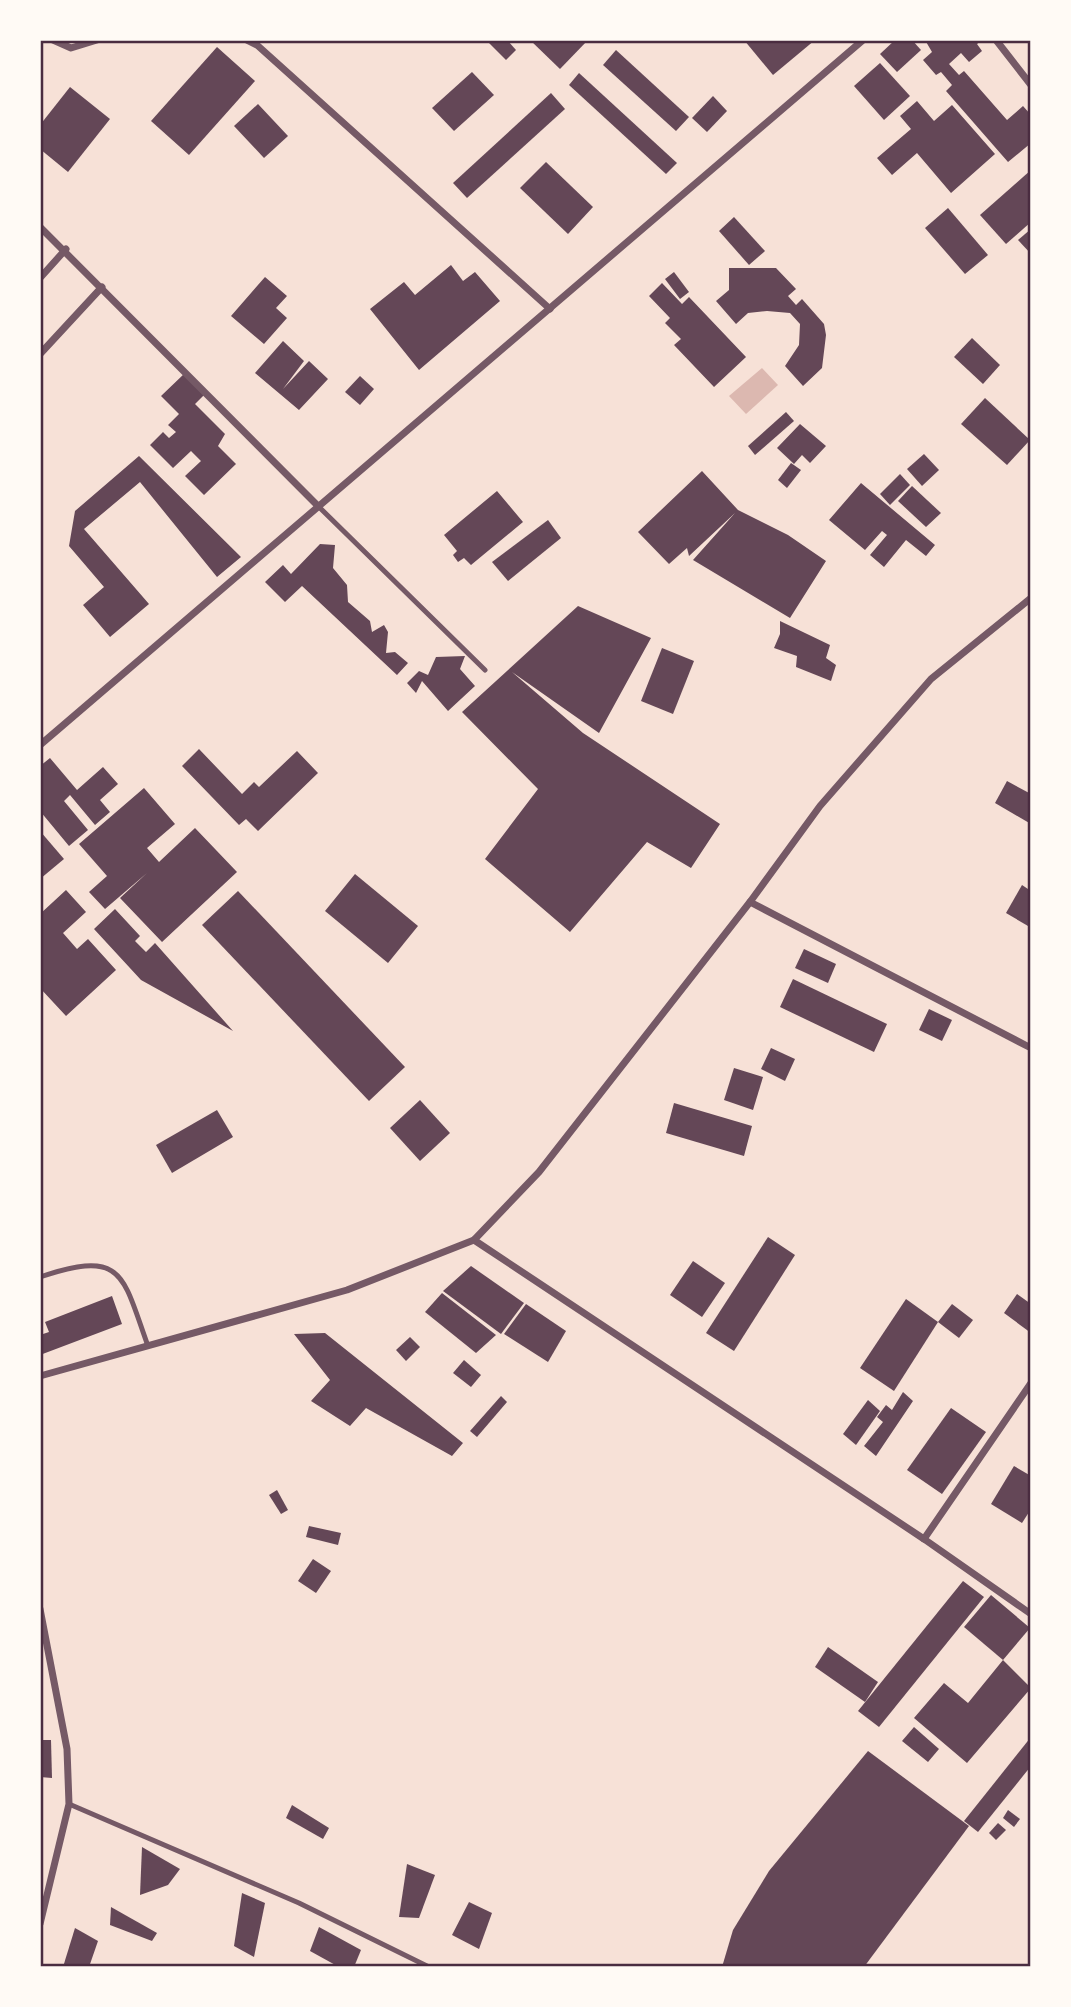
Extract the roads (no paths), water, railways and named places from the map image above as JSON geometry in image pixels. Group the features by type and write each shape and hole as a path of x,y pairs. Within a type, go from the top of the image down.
{"street":[{"path":"53,40 71,48 97,40"},
{"path":"247,40 257,42 550,309"},
{"path":"40,745 863,40"},
{"path":"996,40 1031,85"},
{"path":"40,227 66,249 317,505"},
{"path":"40,278 66,249"},
{"path":"40,354 102,287"},
{"path":"40,1376 347,1290 474,1240 539,1172 750,902 820,806 931,679 1031,598"},
{"path":"750,902 1031,1048"},
{"path":"474,1240 924,1539 1031,1614"},
{"path":"924,1539 1031,1383"},
{"path":"40,1609 67,1749 69,1804 40,1924"}],"lane":[{"path":"317,505 485,670"},
{"path":"40,1278 79,1265 96,1264 114,1272 125,1284 148,1346"},
{"path":"69,1804 299,1903 429,1967"}]}
